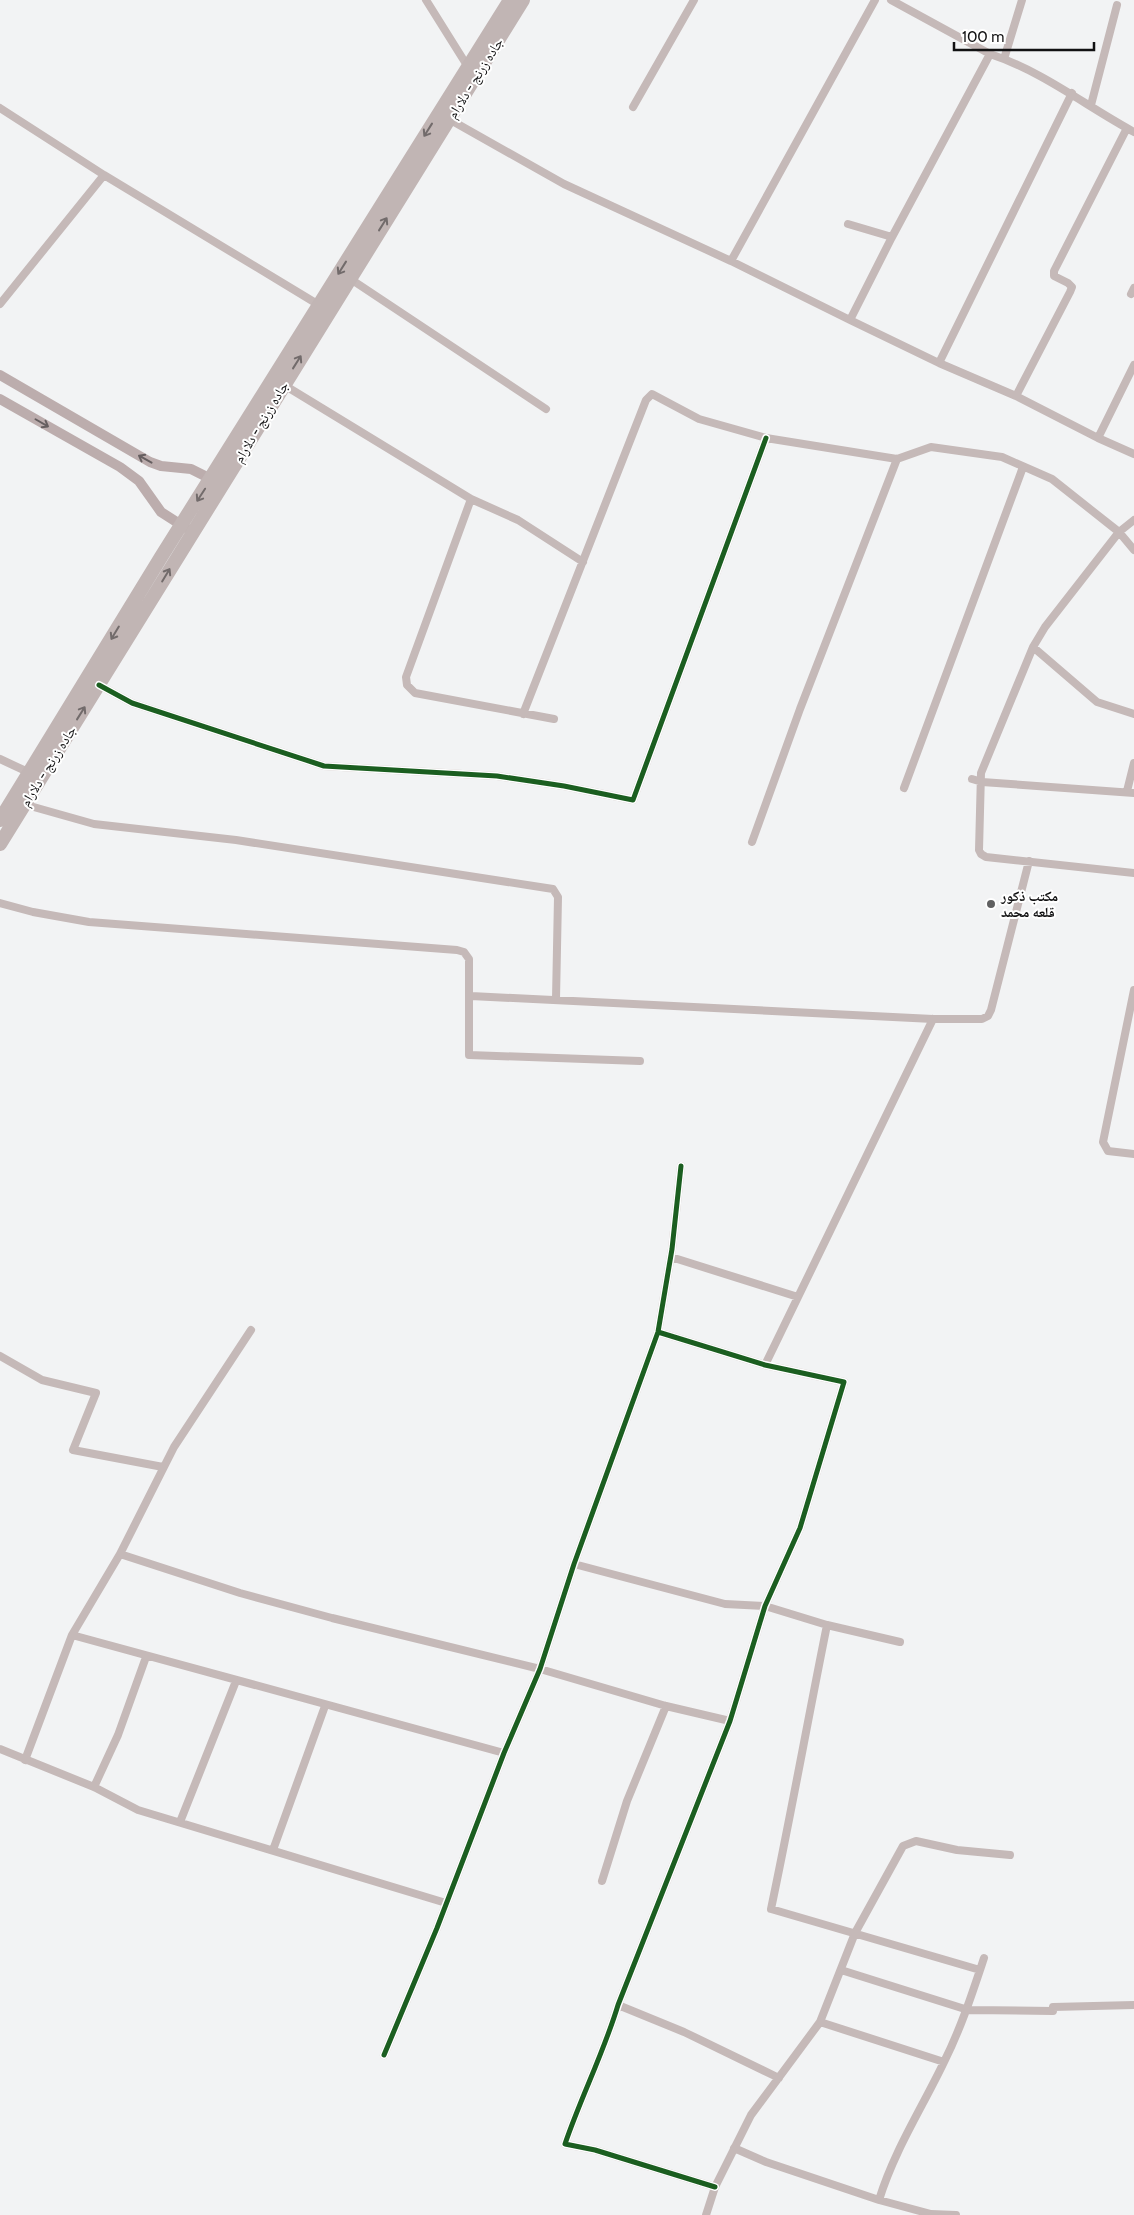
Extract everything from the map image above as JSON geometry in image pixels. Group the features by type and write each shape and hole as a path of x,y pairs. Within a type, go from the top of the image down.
{"highway":[{"name":"جاده زرنج - دلارام","path":"0,844 18,802 28,772 217,482 284,385 444,116 468,67 510,0"},
{"name":"جاده زرنج - دلارام","path":"217,482 319,305 523,0"},
{"name":"جاده زرنج - دلارام","path":"0,820 18,802 99,685 187,529"}],"street":[{"path":"426,0 468,67"},
{"path":"633,107 694,0"},
{"path":"731,261 875,0"},
{"path":"891,0 990,54 1072,93 1130,130 1054,271 1054,276 1072,287 1016,396"},
{"path":"1004,59 1022,0"},
{"path":"1091,105 1117,5"},
{"path":"850,320 892,236 990,54"},
{"path":"939,363 1072,93"},
{"path":"0,108 104,175 319,305"},
{"path":"444,116 564,184 731,261 939,363 1016,396 1098,438 1134,454"},
{"path":"0,304 104,175"},
{"path":"848,224 892,236"},
{"path":"349,278 546,409"},
{"path":"1098,438 1134,365"},
{"path":"0,375 150,462 161,466 192,469 217,482"},
{"path":"284,385 471,499 518,520 583,562"},
{"path":"523,714 646,400 652,394 699,419 766,438 897,459 931,447 1002,458 1052,479 1119,532 1134,550"},
{"path":"0,399 120,467 139,481 161,512 187,529"},
{"path":"99,685 132,703 324,766 497,776 564,786 633,800 766,438"},
{"path":"752,842 800,708 897,459"},
{"path":"904,788 1023,467"},
{"path":"471,499 406,677 407,685 415,694 554,719"},
{"path":"1134,520 1119,532 1045,627 1033,647 981,773 979,850 981,854 986,856 1134,873"},
{"path":"1033,647 1097,702 1134,714"},
{"path":"0,759 28,772"},
{"path":"972,779 982,782 1130,792 1134,763"},
{"path":"18,802 94,824 236,840 553,889 558,897 556,999"},
{"path":"471,996 933,1019 982,1019 988,1016 1029,861"},
{"path":"0,903 33,912 89,922 457,950 464,952 469,959 471,996 469,1055 640,1061"},
{"path":"1134,990 1103,1142 1108,1151 1134,1154"},
{"path":"765,1365 933,1019"},
{"path":"384,2055 504,1753 540,1669 574,1564 658,1332 671,1257 681,1166"},
{"path":"671,1257 798,1297"},
{"path":"25,1760 72,1635 120,1554 174,1446 251,1330"},
{"path":"658,1332 765,1365 844,1382 800,1528 765,1606 730,1721 575,2114 565,2144 595,2150 716,2188"},
{"path":"0,1356 42,1380 96,1394 73,1450 163,1466"},
{"path":"120,1554 240,1593 332,1618 540,1669 666,1706 730,1721"},
{"path":"574,1564 725,1604 765,1606 827,1625 900,1642"},
{"path":"827,1625 804,1734 795,1796 771,1909 980,1970"},
{"path":"72,1635 325,1706 504,1753"},
{"path":"94,1787 118,1735 146,1657"},
{"path":"180,1822 236,1681"},
{"path":"273,1850 325,1706"},
{"path":"602,1881 627,1801 666,1706"},
{"path":"0,1749 94,1787 138,1810 446,1903"},
{"path":"706,2215 734,2148 751,2115 820,2022 854,1934 903,1846 916,1841 957,1850 1010,1855"},
{"path":"878,2200 886,2175 944,2062 968,2010 984,1958"},
{"path":"841,1970 968,2010 1053,2011 1053,2007 1134,2005"},
{"path":"618,2004 684,2032 779,2078"},
{"path":"820,2022 944,2062"},
{"path":"734,2148 766,2162 878,2200 932,2214 956,2215"}],"cycle path":[{"path":"99,685 132,703 324,766 497,776 564,786 633,800 766,438"},
{"path":"384,2055 437,1928 504,1753 540,1669 574,1564 658,1332 672,1249 681,1166"},
{"path":"658,1332 765,1365 844,1382 800,1528 765,1606 730,1721 565,2144 595,2150 715,2187"}],"place":[{"name":"مکتب ذکور قلعه محمد","path":"991,904"}]}
